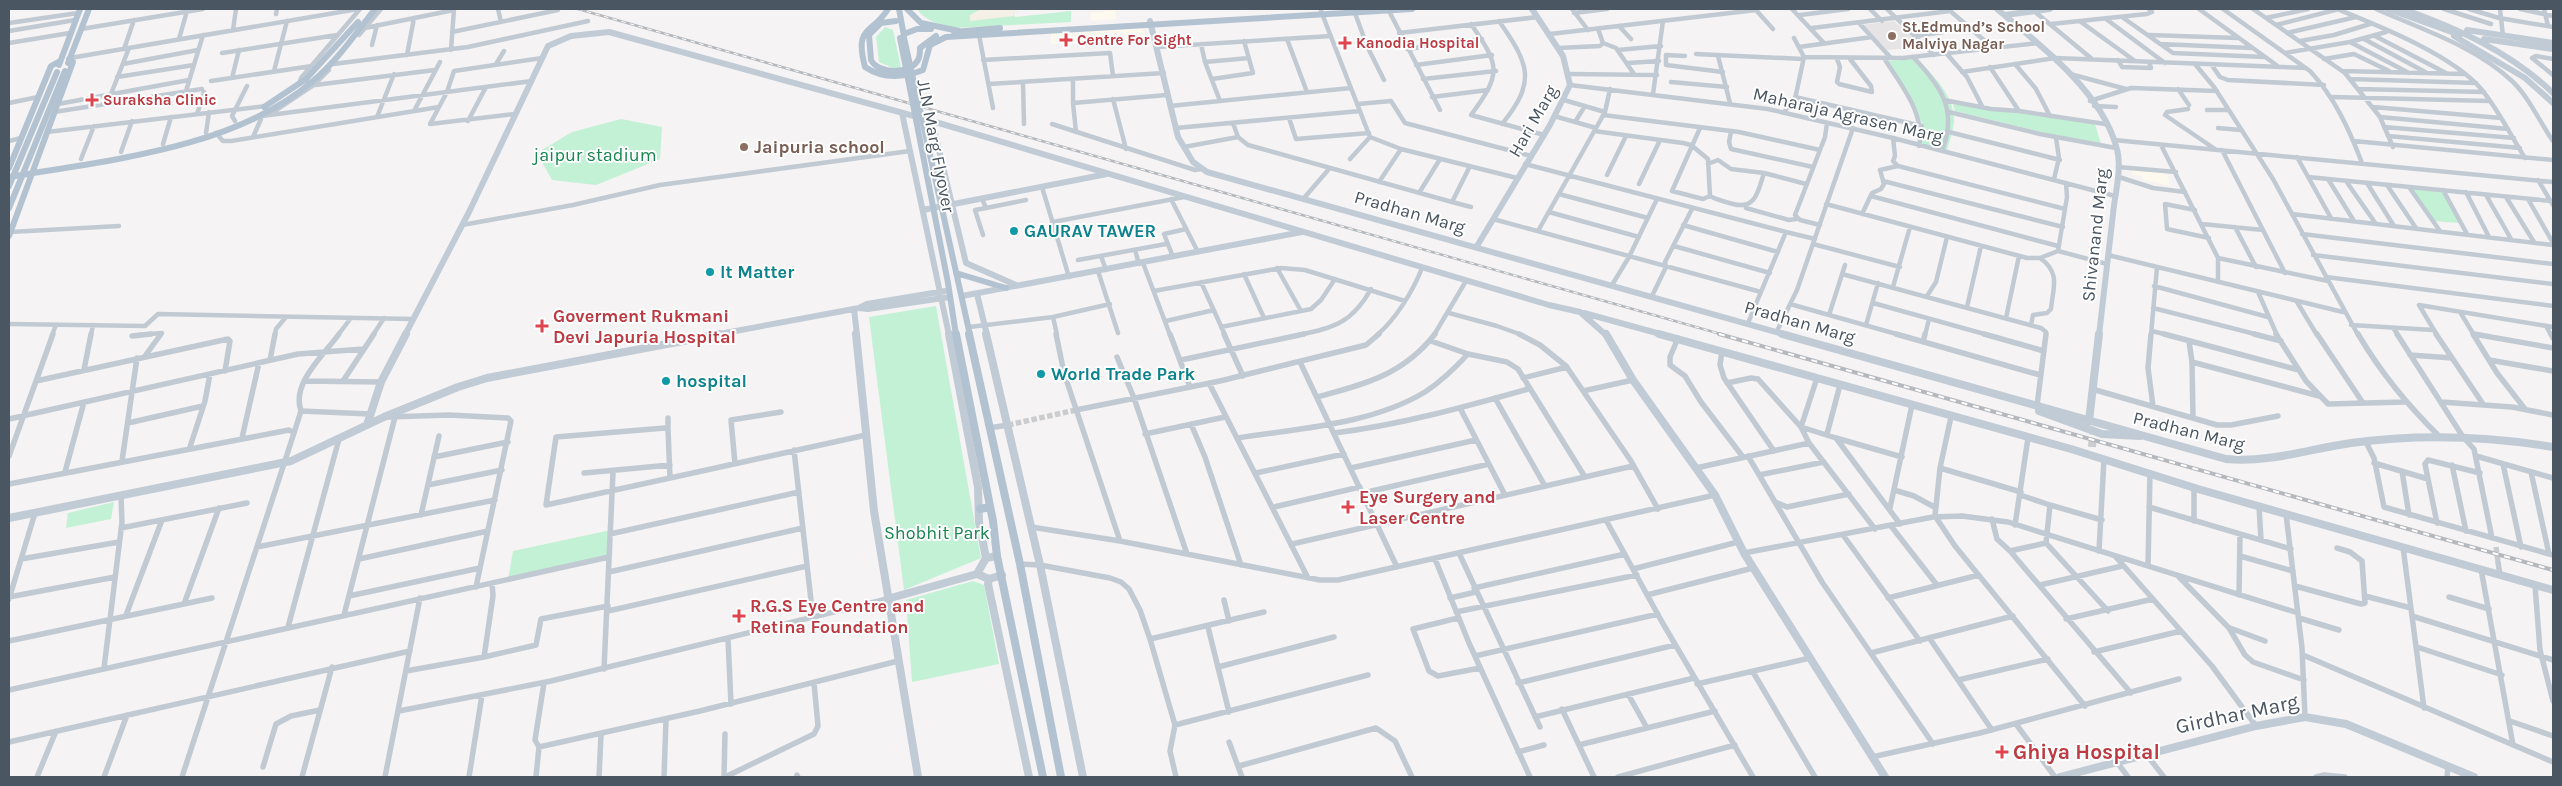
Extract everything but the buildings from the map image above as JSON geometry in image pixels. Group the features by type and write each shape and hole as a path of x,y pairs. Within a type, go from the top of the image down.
{"main road":[{"path":"20,207 9,208 89,9"},
{"path":"9,177 81,159 162,144 206,133 235,121 266,106 300,84 310,82 370,9"},
{"path":"60,62 51,66 9,170 32,170 182,143 218,135 258,118 284,102 310,82 375,9"},
{"path":"888,9 866,31 862,39 861,48 865,67 872,73 893,76 922,70 925,52 930,45 936,40 951,35"},
{"name":"JLN Marg Flyover","path":"893,9 903,37 969,327 989,428 1020,564 1061,777"},
{"path":"899,9 903,37 922,28 951,35"},
{"path":"907,9 921,23 962,34 979,35 1114,25"},
{"path":"896,21 881,23 869,35 872,62 884,69 901,70 914,65 919,59 920,48 925,42 951,35 1370,9"},
{"path":"1322,13 1412,9"},
{"path":"9,186 57,72 79,11"},
{"name":"JLN Marg Flyover","path":"903,37 946,292 990,507 997,556 1043,777"},
{"path":"9,234 73,62 70,59"},
{"path":"27,124 51,120"},
{"path":"955,270 974,280 1006,288"},
{"path":"980,509 990,507"}],"street":[{"path":"81,29 204,9"},
{"path":"233,30 236,9"},
{"path":"276,14 277,9"},
{"path":"70,59 359,9"},
{"path":"300,84 298,82 301,78 359,9"},
{"path":"269,115 333,64 381,9"},
{"path":"365,28 454,9 451,50"},
{"path":"498,9 500,22"},
{"name":"Hari Marg","path":"1477,246 1544,135 1564,100 1570,85 1558,48 1532,9"},
{"path":"1572,9 1588,30"},
{"path":"1574,13 1607,9"},
{"path":"1717,9 1721,14"},
{"path":"1550,34 1756,9 1774,29"},
{"path":"1792,9 1800,15 1823,42"},
{"path":"1800,15 1848,9"},
{"path":"1870,9 1882,21"},
{"path":"1887,9 1934,55"},
{"name":"Shivanand Marg","path":"1998,9 2055,58 2069,74 2092,103 2114,140 2116,148 2120,177 2115,196 2089,420"},
{"path":"2004,15 2050,9"},
{"path":"2051,24 2082,22 2152,12 2149,9"},
{"path":"2198,9 2278,67"},
{"path":"2223,9 2306,68 2324,85 2354,141 2362,163"},
{"path":"2255,9 2342,71 2380,117 2393,147"},
{"path":"2266,18 2308,9"},
{"path":"2276,25 2338,9 2387,32 2464,74 2476,83 2490,101 2525,158"},
{"path":"2376,9 2468,53 2506,76 2520,90 2553,141"},
{"path":"2388,9 2430,25 2468,43 2525,78 2553,103"},
{"path":"2403,9 2472,35 2518,62 2553,94"},
{"path":"2444,9 2491,24"},
{"path":"2469,9 2499,18 2553,27"},
{"path":"2500,9 2499,18 2503,36"},
{"path":"2520,9 2553,16"},
{"path":"2544,9 2548,26"},
{"path":"452,32 558,10"},
{"path":"1812,28 1898,19 1949,10 1993,48"},
{"path":"9,23 79,11"},
{"path":"1389,11 1440,110"},
{"path":"2034,11 2093,59"},
{"path":"179,40 187,12"},
{"path":"1322,13 1369,135"},
{"path":"1355,13 1367,46 1384,80"},
{"path":"1400,33 1538,17"},
{"path":"2122,17 2160,44 2178,53 2264,57"},
{"path":"2287,33 2356,17"},
{"path":"407,55 414,18"},
{"path":"2106,19 2165,62"},
{"path":"9,31 75,20"},
{"path":"111,94 123,64 134,20"},
{"path":"333,64 451,50 588,20"},
{"path":"274,71 287,21"},
{"path":"1499,21 1522,57 1528,74 1518,100 1502,124"},
{"path":"1653,94 1663,21"},
{"path":"2082,22 2136,61"},
{"path":"1052,124 1195,170 1201,169 1184,148 1176,128 1167,95 1164,73 1150,23"},
{"path":"1471,24 1492,55 1496,71 1488,90 1471,116 1544,135"},
{"path":"1859,24 1891,58"},
{"path":"2299,41 2370,24"},
{"path":"372,45 377,25"},
{"path":"2430,25 2532,46 2538,50 2553,46"},
{"path":"1619,26 1631,39"},
{"path":"2453,27 2472,35 2503,36 2553,46"},
{"path":"1916,36 1970,28"},
{"path":"1598,29 1604,43 1618,50 1634,74"},
{"path":"367,425 381,382 462,225 548,46 557,40 601,31 616,32 932,121 1466,281 1678,338 2104,459 2194,488 2553,590"},
{"path":"2284,53 2350,42 2387,32"},
{"path":"9,43 70,33"},
{"path":"222,53 337,34"},
{"path":"186,92 203,35"},
{"path":"979,35 993,108"},
{"path":"2147,35 2238,38"},
{"path":"2468,43 2472,35"},
{"path":"1157,47 1331,36"},
{"path":"2375,36 2446,74"},
{"path":"1799,47 1823,42 1872,37"},
{"path":"1784,112 1795,97 1804,58 1794,38"},
{"path":"1287,39 1307,92"},
{"path":"1407,49 1482,39"},
{"path":"2364,39 2428,73"},
{"path":"1212,79 1253,73 1244,42"},
{"path":"2350,42 2410,73"},
{"path":"1558,48 1591,47 1604,43"},
{"path":"1696,54 1837,59 1891,58 1946,54 2038,43"},
{"path":"1202,44 1205,62 1220,101"},
{"path":"2160,44 2251,48"},
{"path":"1618,50 1661,46"},
{"path":"2518,62 2514,52 2532,46"},
{"path":"123,64 198,50"},
{"path":"232,78 239,50"},
{"path":"496,64 504,51"},
{"path":"983,60 1110,53 1113,76"},
{"path":"1946,54 1962,72 1982,106"},
{"path":"2324,59 2354,54 2390,72"},
{"path":"1416,65 1492,55"},
{"path":"1685,56 1666,55 1666,65 1723,72"},
{"path":"1718,56 1730,103"},
{"path":"2553,59 2540,56 2532,58 2553,75"},
{"path":"1913,57 1928,72 1949,112 1949,132 1942,151"},
{"path":"515,114 432,126 430,124 447,92 454,71 542,58"},
{"path":"1205,62 1249,58"},
{"path":"1884,58 1902,86 1922,126 1923,137 1919,146"},
{"path":"1962,72 2055,58 2306,68"},
{"path":"1837,59 1840,67 1837,82 1839,84 1872,92 1871,86 1850,59"},
{"path":"2118,60 2122,67 2151,68 2149,62"},
{"path":"1628,63 1659,61"},
{"path":"414,111 440,62"},
{"path":"117,77 194,64"},
{"path":"2015,64 2036,89 2050,116"},
{"path":"2195,64 2209,77 2240,130 2257,154 2292,214 2343,312 2372,362 2406,402 2440,437"},
{"path":"2211,64 2220,77 2228,80 2324,85"},
{"path":"212,81 312,66"},
{"path":"1990,68 2019,111"},
{"path":"310,82 435,70"},
{"path":"1423,80 1496,71"},
{"path":"2342,71 2464,74"},
{"path":"989,84 1164,73"},
{"path":"378,117 394,74"},
{"path":"1568,74 1657,75"},
{"path":"2069,74 2126,89 2217,91"},
{"path":"1073,79 1076,132"},
{"path":"58,104 189,80"},
{"path":"2350,80 2476,83"},
{"path":"253,137 258,118 269,115 532,81"},
{"path":"1023,82 1024,124"},
{"path":"1671,82 1727,87"},
{"name":"Maharaja Agrasen Marg","path":"1570,85 1730,103 1784,112 1827,124 1893,138 2115,196"},
{"path":"235,121 232,116 247,86"},
{"path":"468,120 486,87"},
{"path":"1170,106 1351,88"},
{"path":"1538,231 1604,114 1610,89"},
{"path":"2092,103 2126,89"},
{"path":"2178,89 2189,107 2167,112 2165,115 2215,150"},
{"path":"2358,89 2484,92"},
{"path":"1432,97 1488,90"},
{"path":"54,112 203,91 197,114"},
{"path":"1073,103 1167,95"},
{"path":"9,103 38,97"},
{"path":"1795,97 1922,126"},
{"path":"2332,97 2490,101"},
{"path":"1113,99 1126,149"},
{"path":"1564,100 1604,114 1731,132 1779,140 1820,150"},
{"path":"1944,100 2105,124"},
{"path":"1358,104 1391,101 1395,104 1405,123 1531,156"},
{"path":"2092,103 2116,107"},
{"path":"46,132 266,106"},
{"path":"1575,122 1585,106"},
{"path":"218,135 226,142 439,107"},
{"path":"2373,107 2501,118"},
{"path":"2207,110 2228,110"},
{"path":"1176,128 1360,111"},
{"path":"206,133 209,112"},
{"path":"1949,112 2056,138 2116,148"},
{"path":"902,113 922,210 946,292 978,487 979,522 986,558 977,574"},
{"path":"1554,116 1595,130 1692,146 1708,159 1710,196"},
{"path":"162,144 171,117"},
{"path":"2380,117 2508,129"},
{"path":"1289,118 1296,139 1369,135 1402,149 1517,178"},
{"path":"932,121 966,263 977,271 1016,285"},
{"path":"121,152 132,122"},
{"path":"1233,123 1238,138 1243,143 1329,169 1471,207"},
{"path":"1796,219 1795,215 1820,150 1827,124"},
{"path":"81,159 94,126"},
{"path":"2384,127 2514,138"},
{"path":"1700,128 1672,191 1703,199 1710,196 1745,208 1820,226"},
{"path":"1777,331 1790,304 1820,226 1853,128"},
{"path":"2218,128 2240,130"},
{"path":"1731,132 1728,142 1731,148 1813,167"},
{"path":"1949,132 2060,160"},
{"path":"1350,159 1369,135"},
{"path":"1607,175 1626,136"},
{"path":"2388,136 2520,148"},
{"path":"9,141 21,138"},
{"path":"1184,148 1238,138"},
{"path":"1893,138 1895,156 1893,161 1898,166"},
{"path":"2054,179 2060,160 2060,150 2056,138"},
{"path":"1639,184 1660,140"},
{"path":"2114,140 2553,182"},
{"path":"2354,141 2393,147 2553,160"},
{"path":"2161,146 2176,172 2218,258 2218,282"},
{"path":"1379,182 1402,149"},
{"path":"2222,150 2285,273"},
{"path":"462,225 608,198 660,185 910,151"},
{"path":"2298,157 2331,218"},
{"path":"1419,193 1440,159"},
{"path":"1708,164 1718,160 1731,169 1764,173 1806,184"},
{"path":"1525,164 1815,239"},
{"path":"1452,202 1470,166"},
{"path":"1862,214 1871,196 1874,192 1881,189 1884,184 1880,170 1898,166 2065,209"},
{"path":"2118,167 2176,172"},
{"name":"Pradhan Marg","path":"1201,169 2216,456 2250,461 2366,442 2440,437 2463,437 2553,447"},
{"path":"1304,198 1329,169"},
{"path":"1745,208 1756,197 1764,173"},
{"path":"922,210 1108,174"},
{"path":"2120,177 2153,188 2186,192"},
{"path":"2308,177 2466,192 2552,203"},
{"path":"2328,179 2354,221"},
{"path":"2538,180 2552,203"},
{"path":"1883,181 2063,227"},
{"path":"2346,181 2376,224"},
{"path":"2058,249 2063,227 2066,183"},
{"path":"2367,183 2394,226"},
{"path":"2387,185 2416,228"},
{"path":"1042,187 1069,277"},
{"path":"2409,187 2440,231"},
{"path":"2443,190 2467,234"},
{"path":"2466,192 2490,237"},
{"path":"1559,194 1648,218"},
{"path":"2486,195 2511,240"},
{"path":"1871,196 2107,264"},
{"path":"1053,222 1184,197"},
{"path":"2506,197 2534,242"},
{"path":"982,198 986,208"},
{"path":"1171,199 1198,252"},
{"path":"1612,285 1629,257 1657,199"},
{"path":"2528,199 2553,244"},
{"path":"983,235 975,210 1026,200"},
{"path":"1826,204 2019,256 2040,258 2052,266 2055,273 2049,312 2033,315 2031,325"},
{"path":"2195,210 2165,204 2167,229 2208,238"},
{"path":"1652,296 1666,267 1665,262 1692,208"},
{"path":"1549,212 1639,237"},
{"path":"2292,214 2553,244"},
{"path":"1493,219 1761,292"},
{"path":"2202,224 2263,230"},
{"path":"9,234 119,226"},
{"path":"1683,226 1778,252"},
{"path":"1893,287 1900,268 1910,226"},
{"path":"2235,227 2256,267"},
{"path":"1172,257 1164,234 1186,229"},
{"path":"962,296 1303,232"},
{"path":"1748,323 1786,232"},
{"path":"2302,234 2553,264"},
{"path":"1927,296 1936,282 1947,237"},
{"path":"1078,260 1166,244"},
{"path":"1813,244 1900,268"},
{"path":"1674,246 1770,272"},
{"path":"1967,307 1981,246"},
{"path":"2040,258 2058,249"},
{"path":"1135,250 1154,291 1190,387"},
{"path":"2108,255 2343,312"},
{"path":"2313,255 2553,284"},
{"path":"1101,256 1102,271 1118,334"},
{"path":"2006,318 2019,256"},
{"path":"2218,258 2285,273 2553,306"},
{"path":"1829,315 1845,265"},
{"path":"2153,406 2148,368 2157,267"},
{"path":"1154,291 1277,268 1305,270 1405,301"},
{"path":"1277,268 1301,311"},
{"path":"1076,410 1243,376 1366,345 1387,327 1405,301 1422,268"},
{"path":"1244,274 1264,318"},
{"path":"1842,274 2031,325 2046,332 2034,405 2040,411 2093,432 2127,438 2143,436"},
{"path":"1221,327 1311,308 1322,300 1335,279"},
{"path":"1317,397 1383,378 1407,366 1431,341 1466,281"},
{"path":"1202,282 1243,376"},
{"path":"1866,326 1878,283"},
{"path":"2154,286 2268,317"},
{"path":"1181,360 1232,351 1331,328 1350,318 1361,306 1371,289"},
{"path":"9,518 283,463 384,417 458,387 487,378 857,309 868,309 946,292"},
{"path":"2258,292 2268,317 2299,370 2319,397 2328,404 2406,402"},
{"path":"977,294 986,324 1040,565 1083,777"},
{"path":"2297,302 2327,352 2363,403"},
{"path":"1873,303 2044,352"},
{"path":"969,327 1053,317 1110,304"},
{"path":"1790,304 2040,375"},
{"path":"2483,404 2433,330 2419,305 2553,327"},
{"path":"2153,308 2281,341"},
{"path":"857,309 866,435 887,599 918,777"},
{"path":"1166,321 1214,310"},
{"path":"1580,312 1605,333 1633,380 1714,495 1753,568 1884,777"},
{"path":"2460,312 2489,360 2525,409"},
{"path":"1449,313 1521,334 1542,344 1567,367 1633,466 1658,509"},
{"path":"9,324 145,326 158,314 413,319"},
{"path":"270,360 276,329 286,317"},
{"path":"1053,317 1064,372 1120,541"},
{"path":"182,777 275,497 283,463 300,411 298,392 304,381 351,318"},
{"path":"343,381 362,349 384,318"},
{"path":"1923,342 1929,319"},
{"path":"1605,333 1611,325 1625,324"},
{"path":"9,456 56,325"},
{"path":"2351,325 2433,330"},
{"path":"84,370 93,326"},
{"path":"2546,326 2553,338"},
{"path":"2393,328 2463,437 2474,449 2496,547"},
{"path":"2152,331 2299,370"},
{"path":"132,336 162,333 144,356"},
{"path":"2474,334 2553,348"},
{"path":"1678,338 1670,357 1670,365 1686,376 1701,402 1759,475 1798,543 1933,744"},
{"path":"36,381 228,339 230,341 225,371"},
{"path":"1431,341 1468,354 1507,362 1518,370 1528,389 1585,477"},
{"path":"2189,341 2192,362 2192,418"},
{"path":"9,419 270,360 326,351 362,349"},
{"path":"1722,351 1720,365 1727,383 1774,451"},
{"path":"1238,438 1329,422 1339,422 1403,402 1447,376 1468,354"},
{"path":"2410,355 2452,358"},
{"path":"1117,357 1134,398 1187,554"},
{"path":"122,461 137,358"},
{"path":"2489,360 2553,371"},
{"path":"1300,362 1397,567"},
{"path":"2192,362 2319,397"},
{"path":"242,438 259,363"},
{"path":"1523,378 1567,367"},
{"path":"190,447 203,406 210,374"},
{"path":"1727,383 1751,378 1758,379 1801,427 1809,443 1875,529"},
{"path":"1801,427 1817,378"},
{"path":"1583,391 1633,380"},
{"path":"304,381 381,382"},
{"path":"1209,383 1225,417 1274,507 1308,578"},
{"path":"1827,434 1840,385"},
{"path":"1334,433 1365,429 1394,421 1460,408 1528,389"},
{"path":"2092,389 2217,425 2231,425 2278,416"},
{"path":"1495,398 1545,486"},
{"path":"65,472 84,402"},
{"path":"2441,402 2483,404 2525,409 2553,415"},
{"path":"1890,508 1912,405"},
{"path":"128,423 203,406"},
{"path":"1460,408 1505,495"},
{"path":"300,411 370,414"},
{"path":"735,464 731,420 781,412"},
{"path":"384,417 449,415 508,418 511,421 476,587"},
{"path":"1951,416 1940,468 1935,516 2085,706"},
{"path":"344,615 395,417"},
{"path":"1145,434 1225,417"},
{"path":"668,418 670,478"},
{"path":"1191,424 1205,457 1241,565"},
{"path":"989,428 1008,425"},
{"path":"1801,427 1902,457"},
{"path":"668,429 556,437 546,505 866,435"},
{"path":"9,484 190,447 289,430 294,433"},
{"path":"2015,525 2029,435 2091,448 2126,461 2146,472"},
{"path":"421,515 438,436"},
{"path":"288,627 339,438"},
{"path":"1836,438 1890,508 1900,524"},
{"path":"1351,468 1476,440"},
{"path":"434,457 508,442"},
{"path":"2366,442 2374,463 2381,504 2388,509 2551,555"},
{"path":"1696,468 1809,443"},
{"path":"794,450 813,618"},
{"path":"1256,472 1344,454"},
{"path":"2476,456 2553,478"},
{"path":"2099,551 2104,459"},
{"path":"2437,522 2425,464 2428,460 2480,473"},
{"path":"1759,475 1824,462"},
{"path":"2374,463 2428,480"},
{"path":"1274,507 1489,464"},
{"path":"2503,464 2521,546"},
{"path":"584,473 613,472 670,465"},
{"path":"2452,465 2466,531"},
{"path":"1292,544 1377,523 1633,466"},
{"path":"1940,468 2020,493 2050,505 2102,520"},
{"path":"428,485 502,470"},
{"path":"2402,471 2409,515"},
{"path":"604,669 613,472"},
{"path":"2146,472 2149,507 2148,566"},
{"path":"2531,472 2551,555"},
{"path":"2194,488 2194,521"},
{"path":"1894,490 1914,496 1936,508"},
{"path":"610,534 799,492"},
{"path":"1775,502 1780,506 1787,507 1848,494"},
{"path":"1032,531 1120,541 1308,578 1338,580 1714,495"},
{"path":"104,668 121,528 121,496"},
{"path":"257,547 495,500"},
{"path":"121,528 247,503"},
{"path":"2050,505 2046,543 2108,611"},
{"path":"2259,506 2261,540"},
{"path":"2149,507 2291,549"},
{"path":"184,604 220,508"},
{"path":"35,513 9,598 115,577"},
{"path":"1744,553 1955,513 2015,525 2239,594 2339,630"},
{"path":"2286,514 2303,655 2305,717"},
{"path":"1992,519 1997,539 2040,585 2066,619 2131,693"},
{"path":"126,616 162,520"},
{"path":"1606,520 1675,645 1753,777"},
{"path":"1891,526 1936,585"},
{"path":"609,572 803,528"},
{"path":"359,559 488,531"},
{"path":"2239,594 2240,534"},
{"path":"1843,535 1920,642"},
{"path":"21,559 119,542"},
{"path":"1480,668 1438,676 1429,671 1413,629 1484,607 1635,572 1738,542"},
{"path":"2010,551 2046,543"},
{"path":"2403,547 2424,708"},
{"path":"2295,586 2361,604 2365,603 2362,561 2350,552 2337,548"},
{"path":"1458,553 1540,727"},
{"path":"1450,598 1475,590 1625,554"},
{"path":"986,558 997,556"},
{"path":"2115,556 2212,666 2256,726"},
{"path":"2240,556 2294,571"},
{"path":"9,690 227,640 609,557"},
{"path":"1435,559 1480,668 1530,777"},
{"path":"2498,562 2500,575"},
{"path":"1020,564 1040,565 1110,578 1121,582 1135,599 1150,639 1174,725 1170,752 1176,777"},
{"path":"406,671 484,657 536,645 539,621 541,619 608,608 807,566"},
{"path":"2040,585 2122,566"},
{"path":"349,596 480,568"},
{"path":"1647,595 1753,568"},
{"path":"2481,569 2502,675 2513,745"},
{"path":"399,712 604,669 813,618 977,574 989,579 1002,575"},
{"path":"1888,598 1979,574"},
{"path":"2178,575 2229,628 2237,638 2245,656 2253,662 2304,680"},
{"path":"989,579 988,584 1029,777"},
{"path":"484,657 493,596 492,583"},
{"path":"2535,585 2536,614 2553,701"},
{"path":"2365,596 2411,608"},
{"path":"2449,597 2489,608"},
{"path":"9,641 212,598"},
{"path":"385,777 420,598"},
{"path":"2066,619 2108,611 2153,599"},
{"path":"1224,600 1229,621"},
{"path":"1150,639 1208,627 1264,612"},
{"path":"1475,656 1658,614"},
{"path":"1871,653 1920,642 2013,616"},
{"path":"2412,616 2496,644 2553,660"},
{"path":"1208,627 1230,712"},
{"path":"2229,628 2265,641"},
{"path":"2094,652 2181,631"},
{"path":"1218,667 1334,637"},
{"path":"728,639 731,704"},
{"path":"1930,639 1992,730"},
{"path":"1518,683 1675,645"},
{"path":"2416,647 2502,675"},
{"path":"9,742 209,697 245,685 410,651"},
{"path":"2303,655 2553,762"},
{"path":"1535,717 1628,694 1753,672 1810,658"},
{"path":"1958,680 2048,659"},
{"path":"539,747 666,720 898,661"},
{"path":"302,777 332,667"},
{"path":"1753,672 1815,777"},
{"path":"1174,725 1368,675"},
{"path":"1872,758 2016,724 2179,679"},
{"path":"536,777 539,747 535,740 544,683"},
{"path":"725,734 725,777 814,734 818,726 814,683"},
{"path":"1628,694 1647,728"},
{"path":"469,777 482,695"},
{"path":"263,767 276,724 286,718 320,710"},
{"path":"1562,710 1594,777"},
{"path":"1579,745 1715,711"},
{"path":"104,777 127,715"},
{"name":"Girdhar Marg","path":"2060,777 2256,726 2305,717 2346,724 2474,777"},
{"path":"664,777 666,720"},
{"path":"2510,721 2553,736"},
{"path":"2016,724 2056,777"},
{"path":"1239,766 1376,728 1387,731 1394,738 1412,777"},
{"path":"37,777 56,731"},
{"path":"599,777 602,735"},
{"path":"1229,742 1242,777"},
{"path":"1518,752 1544,745"},
{"path":"1618,777 1735,745"},
{"path":"2145,754 2164,777"},
{"path":"2116,762 2128,777"},
{"path":"2447,777 2448,766"},
{"path":"2316,777 2324,775 2345,777"}],"shaded area":[{"path":"1115,10 1117,19 1091,21 1090,13"},
{"name":"St.Edmund’s School Malviya Nagar","path":"1894,21 1924,47 1887,50 1861,25"},
{"path":"1142,28 1146,38 1121,42 1120,39 1117,39 1117,42 1098,43 1096,31"},
{"path":"1095,31 1097,42 1075,44 1073,32"},
{"path":"1072,32 1074,43 1051,44 1051,33"},
{"path":"2131,169 2167,172 2170,186 2143,180 2142,176 2132,175"}],"green space":[{"path":"917,9 1012,9 1015,17 1071,11 1071,22 954,28 924,17"},
{"path":"885,27 893,30 901,68 893,68 879,62 876,37"},
{"path":"1918,59 1937,80 1951,104 1954,122 1947,152 1920,145 1923,126 1916,108 1885,61"},
{"path":"1952,101 2095,124 2102,147 1955,111"},
{"name":"jaipur stadium","path":"621,119 662,127 660,159 596,185 552,180 537,153 572,132"},
{"path":"2411,188 2443,191 2459,223 2433,221"},
{"name":"Shobhit Park","path":"936,306 981,558 904,590 869,317"},
{"path":"114,502 111,519 66,528 68,513"},
{"path":"611,530 609,557 508,580 513,551"},
{"path":"973,581 984,585 999,664 912,682 906,600"}],"sand":[{"path":"981,9 1017,9 1018,12 1013,13 1014,16 970,21 970,15"}],"tunnel":[{"path":"1008,425 1076,410"},
{"path":"2092,447 2093,433"},
{"path":"2496,547 2498,562"}],"railway":[{"path":"578,9 1724,335"},
{"path":"1719,334 2553,570"}],"place":[{"name":"St.Edmund’s School Malviya Nagar","path":"1892,36"},
{"name":"Centre For Sight","path":"1066,40"},
{"name":"Kanodia Hospital","path":"1345,43"},
{"name":"Suraksha Clinic","path":"92,100"},
{"name":"Jaipuria school","path":"744,147"},
{"name":"GAURAV TAWER","path":"1014,231"},
{"name":"It Matter","path":"710,272"},
{"name":"Goverment Rukmani Devi Japuria Hospital","path":"542,326"},
{"name":"World Trade Park","path":"1041,374"},
{"name":"hospital","path":"666,381"},
{"name":"Eye Surgery and Laser Centre","path":"1348,507"},
{"name":"R.G.S Eye Centre and Retina Foundation","path":"739,616"},
{"name":"Ghiya Hospital","path":"2002,752"}]}
